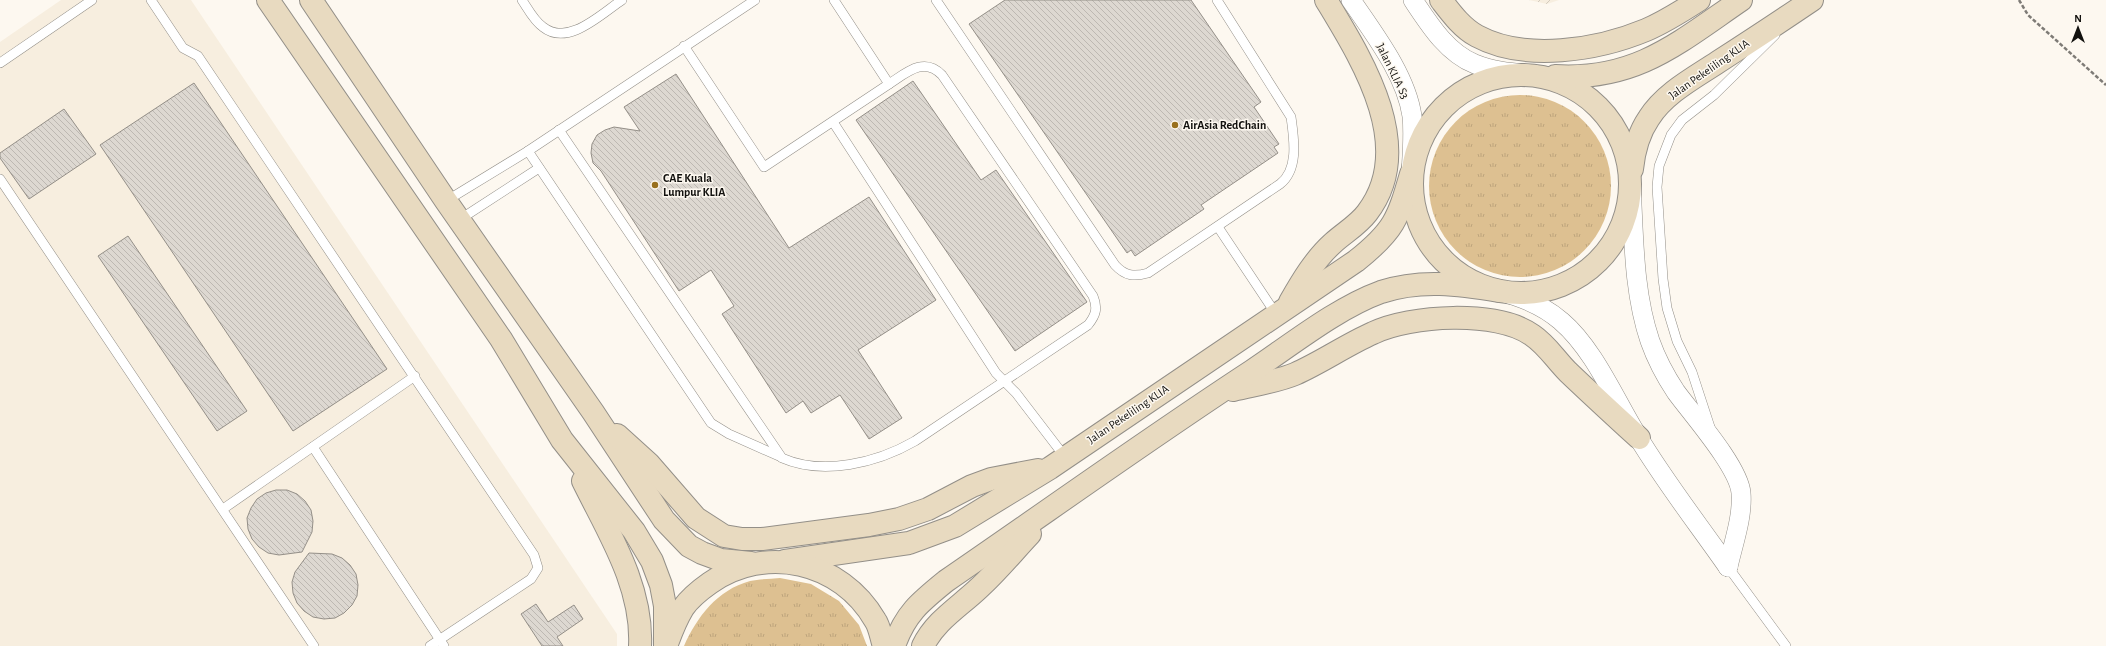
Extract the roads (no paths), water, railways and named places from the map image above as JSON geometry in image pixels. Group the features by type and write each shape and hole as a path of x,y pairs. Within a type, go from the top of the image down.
{"main road":[{"path":"268,0 501,339 562,440 626,567 638,613 640,646"},
{"path":"311,0 459,220 593,412 664,520 689,546 702,553 721,560 751,564"},
{"path":"1282,310 1318,259 1332,243 1367,213 1383,181 1386,164 1385,126 1377,97 1356,49 1326,0"},
{"path":"1441,0 1461,24 1476,36 1496,45 1517,49 1541,50 1592,46 1618,40 1669,19 1699,0"},
{"name":"Jalan Pekeliling KLIA","path":"666,646 683,608 698,591 722,574 751,564 785,561 909,543 934,534 977,514 1058,462 1356,261 1380,242 1393,225 1411,174 1420,139 1438,112 1466,89 1500,76 1592,76 1635,66 1657,56 1741,0"},
{"name":"Jalan Pekeliling KLIA","path":"894,646 909,613 922,600 1059,502 1214,395 1341,312 1381,292 1408,285 1431,283 1459,284 1499,291 1531,293 1562,285 1590,269 1612,245 1626,216 1634,155 1639,134 1650,116 1662,102 1683,85 1809,2"},
{"name":"Jalan Pekeliling KLIA","path":"1536,75 1567,85 1585,94 1605,112 1622,140 1628,159 1631,185"},
{"name":"Jalan Pekeliling KLIA","path":"1411,174 1413,206 1424,236 1438,255 1443,261 1469,280 1499,291"},
{"path":"1214,395 1292,375 1313,366 1374,332 1399,323 1449,318 1479,319 1506,324 1530,334 1545,345 1566,370 1638,438"},
{"path":"593,412 650,464 696,518 724,536 742,539 762,539 861,526 899,519 928,509 972,486 991,479 1058,462"},
{"path":"562,440 634,531 652,561 661,585 665,606 666,646"},
{"path":"923,646 928,636 939,622 980,588 1059,502"},
{"name":"Jalan Pekeliling KLIA","path":"785,561 822,570 853,591 876,620 884,646"}],"street":[{"name":"Jalan KLIA S3","path":"1351,0 1387,53 1407,97 1412,115 1413,136 1411,174"},
{"path":"1413,0 1434,31 1454,50 1474,64 1498,71 1536,75"},
{"path":"1631,185 1638,289 1650,341 1676,390 1716,444 1736,476 1741,491 1742,506 1728,567"},
{"path":"1499,291 1521,297 1540,306 1566,326 1580,341 1638,438 1728,567"}],"lane":[{"path":"0,63 92,0"},
{"path":"151,0 183,48 198,56 415,376 537,562 538,568 531,578 442,643 430,646"},
{"path":"522,0 543,28 562,34 572,32 580,28 622,0"},
{"path":"446,201 528,151 755,0"},
{"path":"834,0 890,84"},
{"path":"937,0 1121,272 1130,276 1148,273 1288,177 1292,169 1293,152 1291,117 1217,0"},
{"path":"1716,444 1692,372 1677,341 1667,308 1663,278 1657,187 1659,166 1671,135 1682,120 1714,95 1809,2"},
{"path":"528,151 711,423 729,434 782,458 804,464 831,466 853,464 887,454 915,442 1088,325 1096,313 1096,304 1093,296 937,69 922,66 914,68 764,167 684,46"},
{"path":"834,122 996,373 1016,393 1058,462"},
{"path":"559,130 782,458"},
{"path":"459,220 539,168"},
{"path":"0,179 314,646"},
{"path":"1218,226 1282,310"},
{"path":"223,509 415,376"},
{"path":"313,447 442,643"},
{"path":"1728,567 1786,646"}],"place":[{"name":"AirAsia RedChain","path":"1175,125"},
{"name":"CAE Kuala Lumpur KLIA","path":"655,185"}]}
